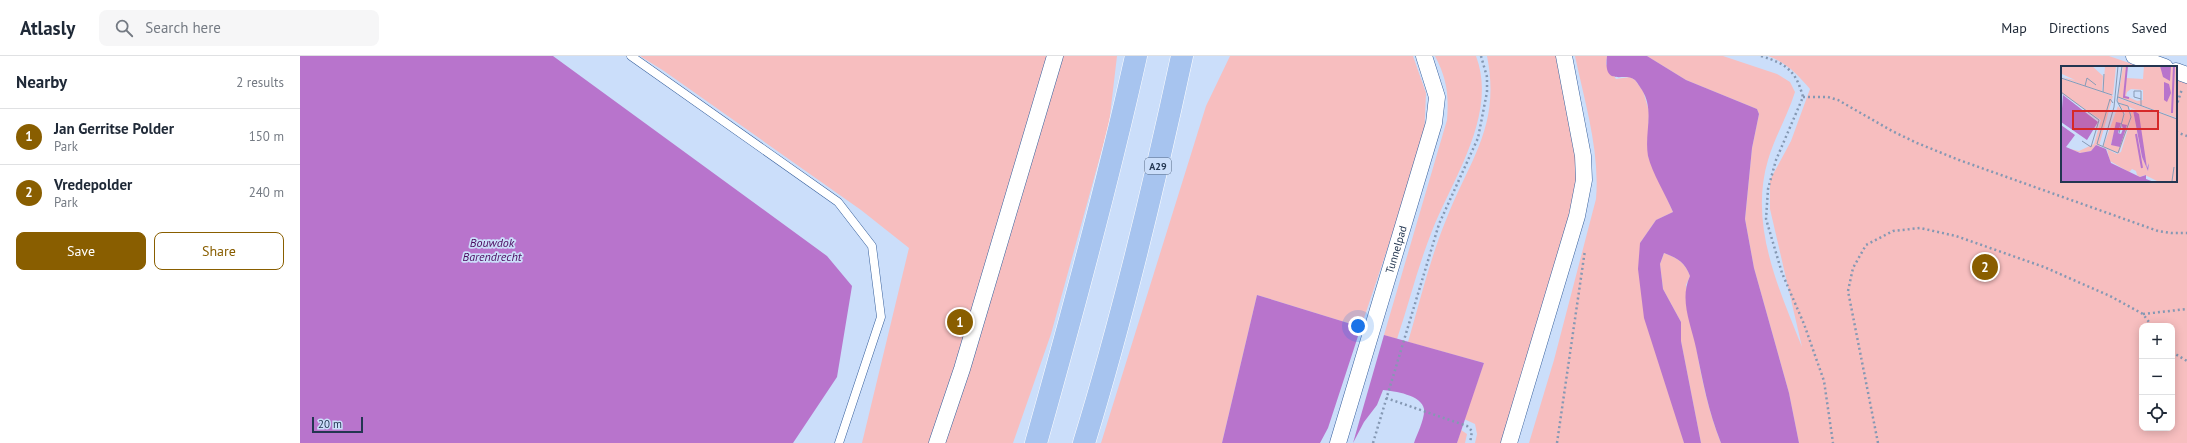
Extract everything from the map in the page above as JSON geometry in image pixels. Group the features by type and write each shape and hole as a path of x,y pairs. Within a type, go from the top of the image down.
{"highway":[{"path":"1036,443 1088,255 1119,134 1136,56"},
{"name":"A29","path":"1084,443 1102,385 1131,275 1158,167 1182,56"}],"street":[{"path":"937,443 962,369 1055,56"},
{"name":"Tunnelpad","path":"1338,443 1434,123 1437,97 1424,56"},
{"path":"1509,443 1577,216 1584,180 1583,156 1564,56"},
{"path":"2134,56 2162,66"},
{"path":"2177,71 2187,75"}],"lane":[{"path":"631,56 838,202 872,246 882,317 839,443"}],"path":[{"path":"1373,443 1410,314 1439,224 1478,138 1487,92 1486,77 1481,56"},
{"path":"1761,56 1782,63 1795,75 1803,97 1776,160 1768,189 1766,219 1782,273 1804,324 1824,381 1833,443"},
{"path":"1803,97 1828,97 1838,100 1892,131 1959,160 2158,231 2187,233"},
{"path":"2177,132 2187,136"},
{"path":"1878,443 1848,291 1853,268 1866,245 1893,231 1920,228 1956,236 2044,267 2110,296 2143,314 2150,323"},
{"path":"1558,443 1586,252 1584,245"},
{"path":"2143,314 2187,309"},
{"path":"2175,354 2187,361"},
{"path":"1386,398 1462,424 1472,431 1470,443"}],"shaded area":[{"path":"640,56 1117,56 1109,124 1051,334 1013,443 862,443 909,248 861,210 664,71"},
{"path":"1230,56 1413,56 1426,93 1424,140 1361,327 1257,295 1222,443 1101,443 1206,106"},
{"path":"1435,56 1476,56 1481,78 1481,100 1477,123 1470,145 1427,244 1397,339 1384,335 1447,120 1448,103 1445,80"},
{"path":"1487,56 1558,56 1578,159 1576,198 1502,443 1475,443 1477,434 1475,424 1464,419 1484,363 1408,342 1440,235 1481,141 1487,123 1490,103 1490,81"},
{"path":"1575,56 1607,56 1606,64 1616,79 1630,77 1635,80 1643,91 1649,111 1648,156 1673,212 1656,220 1640,243 1684,443 1529,443 1554,360 1596,199 1597,181 1594,145"},
{"path":"1647,56 1723,56 1777,74 1790,82 1795,92 1768,160 1763,184 1762,208 1764,231 1769,255 1784,301 1802,347 1770,209 1770,180 1791,141 1810,89 1801,78 1781,62 1768,56 2109,56 2138,66 2061,66 2061,182 2177,182 2177,80 2187,83 2187,443 1799,443 1789,393 1754,268 1745,219 1752,148 1759,114 1757,109 1686,80"},
{"path":"1664,253 1680,261 1686,267 1690,276 1686,285 1699,365 1708,404 1721,443 1701,443 1681,341 1681,322 1663,289 1660,264"},
{"path":"1461,430 1467,434 1465,443 1457,443"}],"water":[{"name":"Bouwdok Barendrecht","path":"300,56 553,56 827,256 852,286 837,377 793,443 300,443"},
{"path":"1607,56 1647,56 1686,80 1757,109 1759,114 1752,148 1745,219 1754,268 1789,393 1799,443 1721,443 1709,407 1687,312 1686,294 1690,276 1686,267 1680,261 1664,253 1660,264 1663,289 1681,322 1681,341 1701,443 1684,443 1644,318 1638,269 1640,243 1656,220 1673,212 1648,156 1647,139 1649,114 1646,98 1635,80 1625,77 1611,76 1608,72"},
{"path":"1257,295 1361,327 1328,428 1320,443 1222,443"},
{"path":"1384,335 1484,363 1457,443 1414,443 1424,413 1422,404 1413,397 1394,391 1383,390 1377,405 1364,422 1353,443"}],"place":[{"name":"Vredepolder","path":"1985,267"},
{"name":"Jan Gerritse Polder","path":"960,322"}]}
